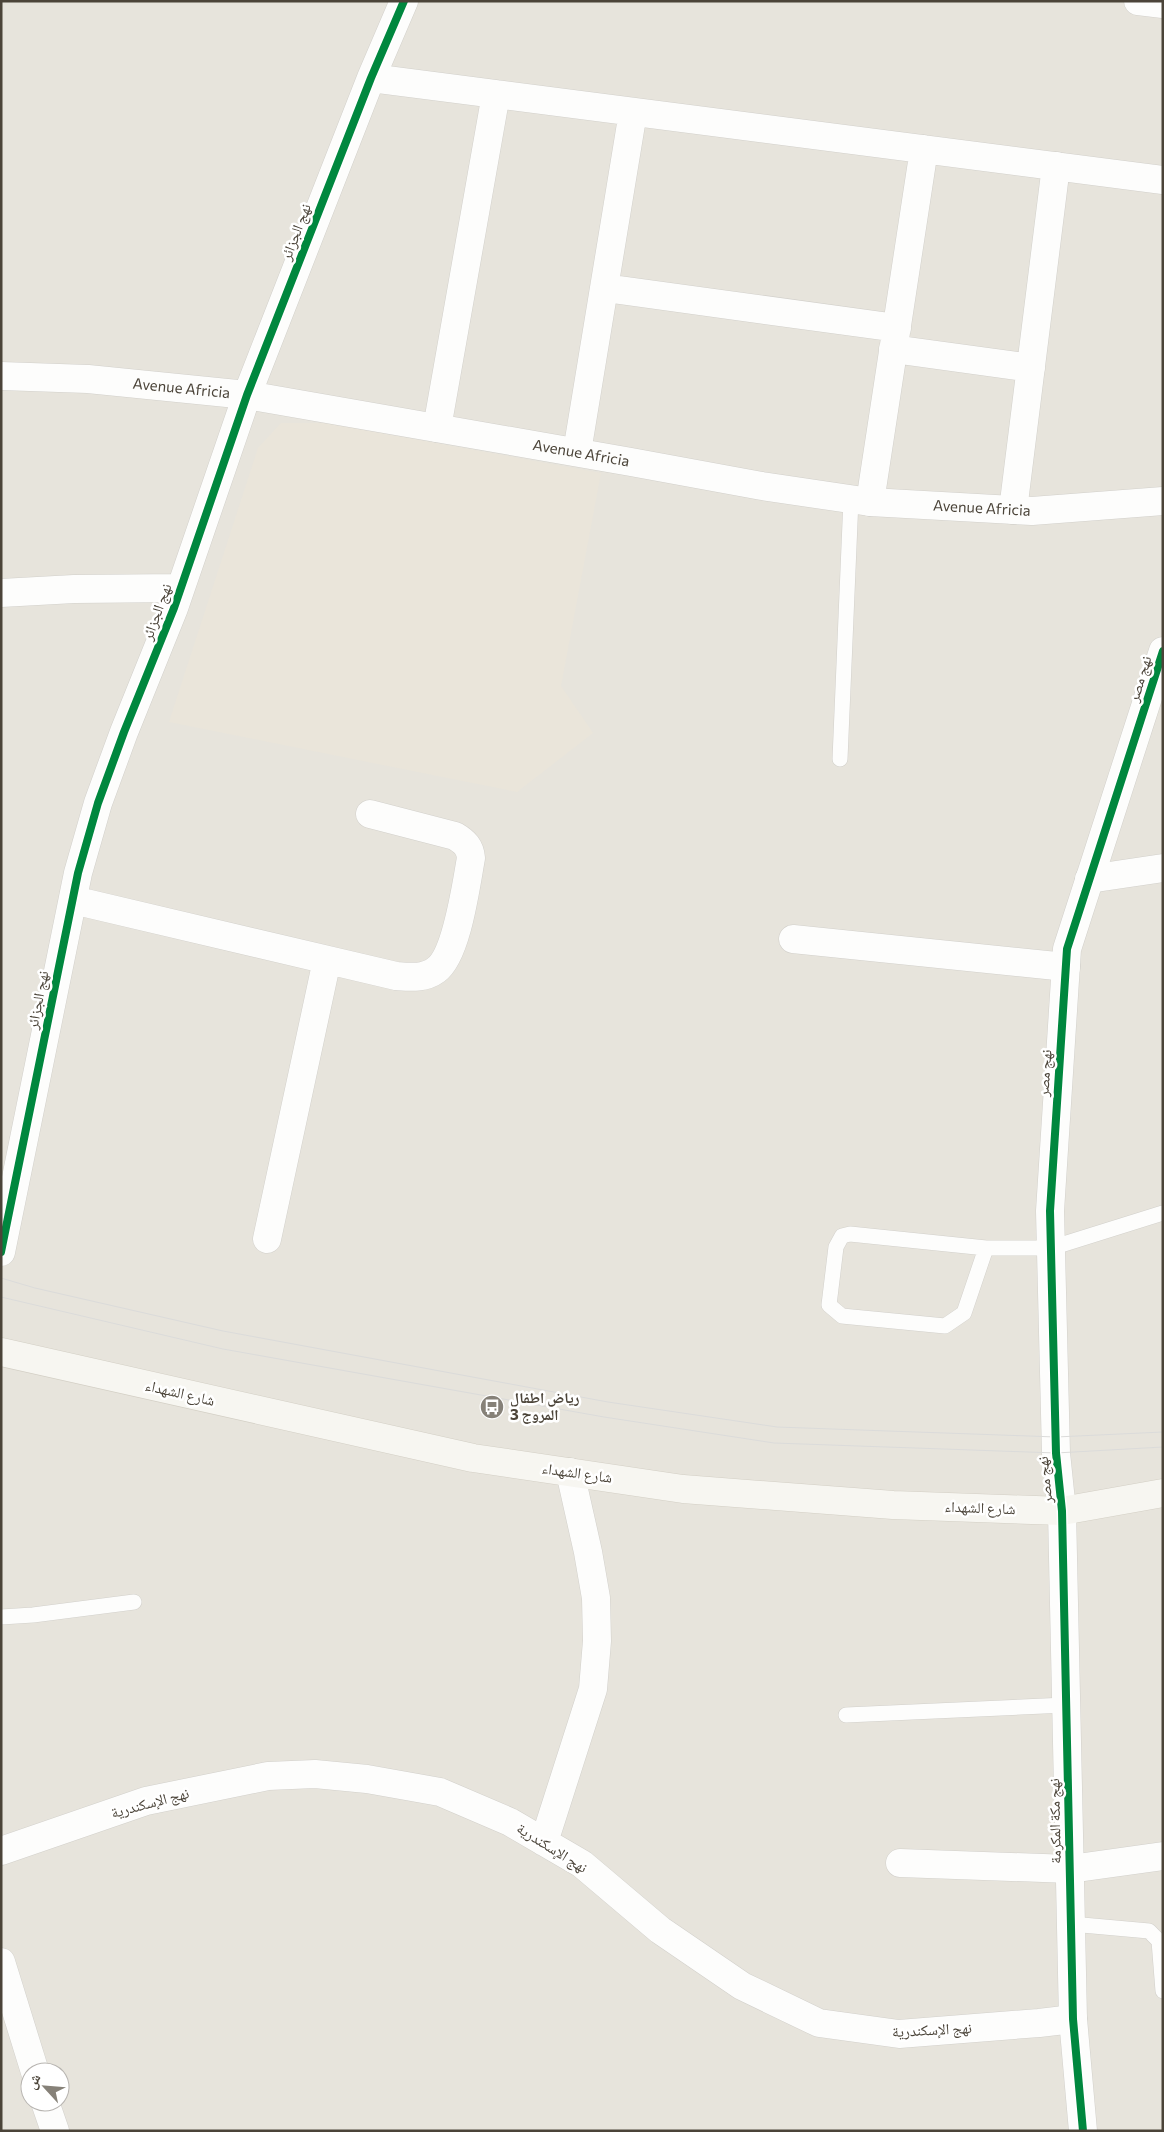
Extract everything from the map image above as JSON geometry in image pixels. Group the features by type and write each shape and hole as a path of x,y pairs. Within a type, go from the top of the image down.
{"main road":[{"name":"شارع الشهداء","path":"1,1352 463,1456 683,1489 893,1505 1062,1511 1163,1494"}],"street":[{"name":"نهج الجزائر","path":"1,1252 72,900 98,803 180,588 247,395 371,78 404,1"},
{"path":"1138,1 1163,4"},
{"path":"371,78 1163,180"},
{"path":"437,428 496,94"},
{"path":"578,452 634,112"},
{"path":"861,501 895,338 924,149"},
{"path":"1013,510 1056,166"},
{"path":"604,288 895,338 1031,368"},
{"name":"Avenue Africia","path":"1,376 88,380 247,395 762,486 861,501 1032,511 1163,501"},
{"path":"1,593 74,589 180,588"},
{"name":"نهج مصر","path":"1062,1511 1056,1453 1050,1210 1067,949 1088,879 1163,652"},
{"path":"72,900 396,976 424,976 436,971 445,962 452,946 471,858 470,849 455,836 370,814"},
{"path":"1088,879 1163,868"},
{"path":"793,939 1066,967"},
{"path":"267,1239 327,960"},
{"path":"544,1842 593,1689 597,1641 596,1598 570,1472"},
{"name":"نهج مكة المكرمة","path":"1062,1511 1073,2019 1083,2131"},
{"name":"نهج الإسكندرية","path":"1,1851 146,1801 268,1776 315,1774 367,1779 440,1792 510,1822 582,1864 660,1930 742,1986 819,2023 899,2034 1073,2019"},
{"path":"900,1863 1070,1869 1163,1856"},
{"path":"1,1962 32,2062"},
{"path":"48,2112 55,2131"}],"lane":[{"path":"840,759 861,501"},
{"path":"986,1248 964,1313 945,1326 842,1316 829,1305 836,1246 842,1236 850,1234 986,1248 1051,1248 1163,1212"},
{"path":"1,1617 33,1615 134,1602"},
{"path":"846,1715 1066,1705"},
{"path":"1071,1924 1148,1931 1159,1941 1163,1991"}],"shaded area":[{"path":"1163,1 1163,2131 1,2131 1,2"},
{"path":"281,423 325,423 601,473 561,686 593,733 517,792 169,722 258,448"}],"tram line":[{"path":"1,1278 35,1288 223,1331 608,1402 777,1427 1056,1437 1163,1432"},
{"path":"1,1297 223,1349 604,1417 774,1443 1056,1453 1163,1447"}],"cycle path":[{"path":"1,1252 78,873 98,803 124,732 174,608 247,395 371,78 404,1"},
{"path":"1083,2131 1073,2019 1062,1511 1056,1453 1050,1211 1067,949 1163,651"}],"place":[{"name":"رياض اطفال المروج 3","path":"492,1407"}]}
